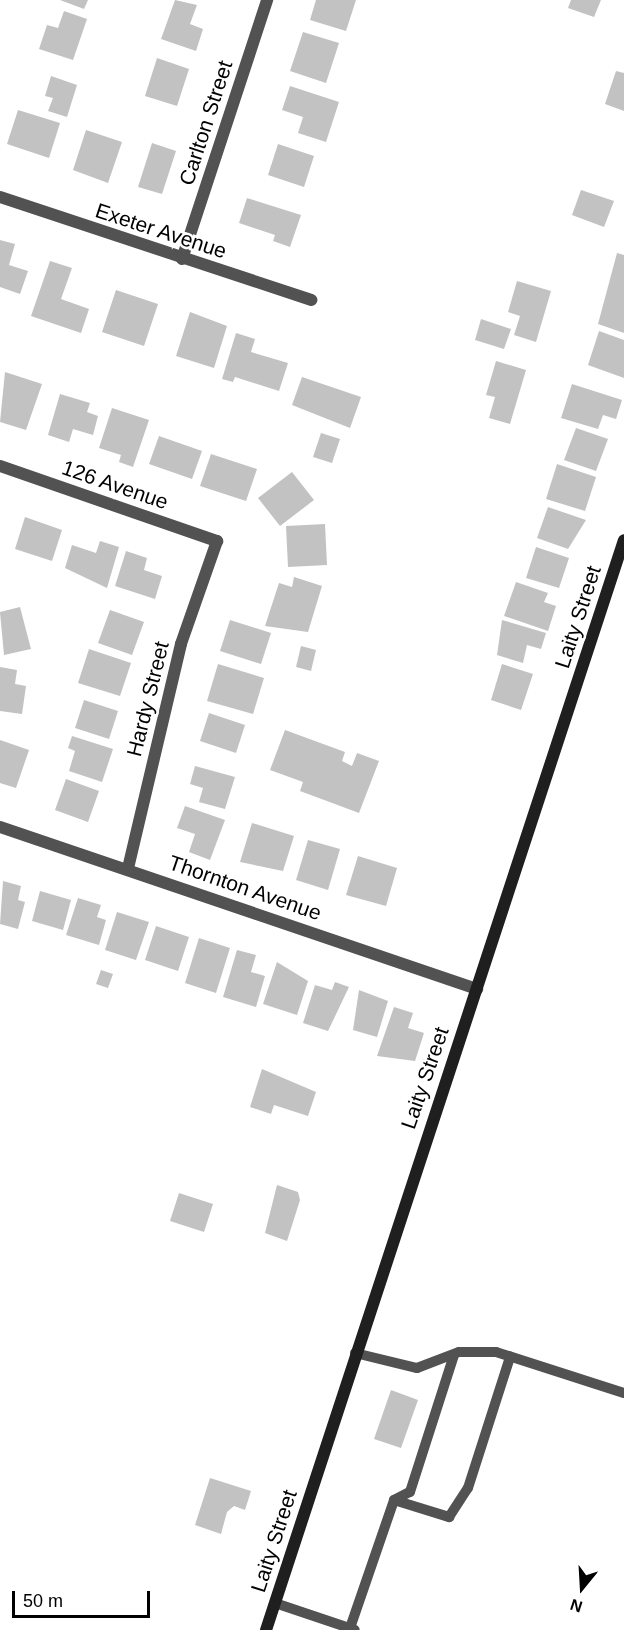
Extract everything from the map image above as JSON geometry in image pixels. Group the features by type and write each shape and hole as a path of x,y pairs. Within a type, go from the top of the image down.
{"street":[{"name":"Carlton Street","path":"182,259 267,0"},
{"name":"Exeter Avenue","path":"0,197 311,300"},
{"name":"126 Avenue","path":"0,466 217,541"},
{"name":"Laity Street","path":"266,1630 355,1353 624,540"},
{"name":"Hardy Street","path":"128,868 181,644 217,541"},
{"name":"Thornton Avenue","path":"0,827 128,868 477,989"}],"lane":[{"path":"355,1353 417,1368 454,1355 496,1352 624,1393"},
{"path":"275,1603 353,1629 394,1500 410,1492 454,1355"},
{"path":"394,1500 448,1517 468,1488 510,1357"}],"building":[{"path":"60,0 88,0 84,9"},
{"path":"175,0 197,5 190,24 203,29 196,51 161,39"},
{"path":"316,0 356,0 346,31 310,20"},
{"path":"571,0 601,0 594,17 568,8"},
{"path":"64,11 87,19 73,60 39,49 47,25 58,28"},
{"path":"303,32 339,43 326,83 290,71"},
{"path":"157,58 189,69 177,106 145,96"},
{"path":"616,71 624,73 624,111 605,104"},
{"path":"51,76 77,85 67,117 48,111 53,98 45,96"},
{"path":"290,86 339,102 326,142 298,133 303,117 282,110"},
{"path":"18,110 60,123 49,158 7,144"},
{"path":"86,130 122,142 108,183 73,170"},
{"path":"152,143 176,151 162,194 138,187"},
{"path":"278,144 314,156 304,187 268,175"},
{"path":"581,190 614,201 604,227 572,215"},
{"path":"247,198 301,215 290,247 273,241 275,235 239,223"},
{"path":"0,240 15,244 9,265 28,271 20,294 0,287"},
{"path":"617,253 624,255 624,333 598,324"},
{"path":"50,261 72,268 61,299 89,309 81,333 31,316"},
{"path":"517,281 551,291 536,342 514,335 520,316 508,312"},
{"path":"116,290 158,304 144,346 102,332"},
{"path":"190,312 227,326 214,368 176,356"},
{"path":"481,319 511,329 504,349 475,340"},
{"path":"599,331 624,340 624,378 588,365"},
{"path":"236,333 255,339 251,352 288,363 279,391 235,377 233,382 222,379"},
{"path":"496,361 526,370 510,424 489,418 495,397 486,395"},
{"path":"5,372 42,384 26,430 0,422"},
{"path":"302,377 361,397 350,428 292,405"},
{"path":"572,384 622,400 616,419 603,415 598,429 561,418"},
{"path":"60,394 90,403 87,412 98,416 93,435 73,429 69,442 48,435"},
{"path":"112,408 149,420 133,467 119,462 121,455 99,448"},
{"path":"576,428 608,439 596,471 564,460"},
{"path":"321,433 340,439 332,463 313,457"},
{"path":"159,436 202,451 192,479 149,464"},
{"path":"211,454 257,469 246,501 200,486"},
{"path":"557,464 596,477 585,511 546,499"},
{"path":"292,472 314,500 280,526 258,498"},
{"path":"548,507 586,520 568,549 537,538"},
{"path":"25,517 62,530 52,561 15,549"},
{"path":"325,524 327,565 288,567 286,526"},
{"path":"100,541 119,547 107,588 65,568 72,545 96,553"},
{"path":"536,547 569,558 559,588 526,578"},
{"path":"126,551 147,558 144,570 162,576 155,599 115,586"},
{"path":"294,577 322,586 308,632 265,626 279,583 292,587"},
{"path":"516,582 548,593 544,602 556,606 548,631 504,616"},
{"path":"20,607 31,649 4,655 0,612"},
{"path":"110,610 144,622 132,655 98,643"},
{"path":"230,620 271,633 261,664 220,651"},
{"path":"502,620 546,633 541,649 527,645 523,663 497,655"},
{"path":"301,646 316,650 311,671 296,667"},
{"path":"89,649 131,663 120,696 78,683"},
{"path":"218,664 264,678 253,714 207,701"},
{"path":"502,664 533,674 521,710 491,700"},
{"path":"0,667 17,670 15,684 26,686 22,714 0,711"},
{"path":"84,700 118,711 109,739 75,728"},
{"path":"209,713 245,725 236,753 200,741"},
{"path":"285,730 345,752 342,761 352,766 357,753 379,761 359,813 300,791 303,782 270,770"},
{"path":"72,736 113,749 102,782 69,771 75,751 68,748"},
{"path":"0,740 29,750 16,788 0,783"},
{"path":"195,766 235,777 225,809 199,802 203,788 190,784"},
{"path":"66,779 99,791 88,822 55,810"},
{"path":"185,806 225,820 210,860 189,852 195,834 177,828"},
{"path":"252,823 294,836 283,871 240,862"},
{"path":"308,840 340,849 328,890 296,880"},
{"path":"358,856 397,868 386,906 346,895"},
{"path":"3,881 21,886 18,900 25,902 18,929 0,924"},
{"path":"40,891 71,900 63,930 32,921"},
{"path":"78,898 101,905 97,917 106,920 99,945 66,935"},
{"path":"117,912 149,922 136,960 105,950"},
{"path":"156,926 189,937 178,971 145,960"},
{"path":"199,938 230,948 216,993 185,983"},
{"path":"237,950 256,955 251,972 265,976 256,1007 223,997"},
{"path":"277,962 308,981 297,1015 263,1004"},
{"path":"101,970 113,974 108,988 96,984"},
{"path":"335,982 349,987 328,1031 303,1023 315,985 332,990"},
{"path":"359,990 388,1001 377,1037 353,1030"},
{"path":"394,1007 413,1013 408,1028 424,1033 415,1061 377,1056"},
{"path":"262,1069 316,1092 308,1116 274,1105 271,1114 250,1107"},
{"path":"277,1185 298,1192 300,1200 287,1241 265,1233"},
{"path":"179,1193 213,1204 204,1232 170,1221"},
{"path":"391,1390 418,1400 401,1448 374,1439"},
{"path":"210,1478 251,1491 245,1510 234,1506 227,1512 221,1534 195,1525"}]}
